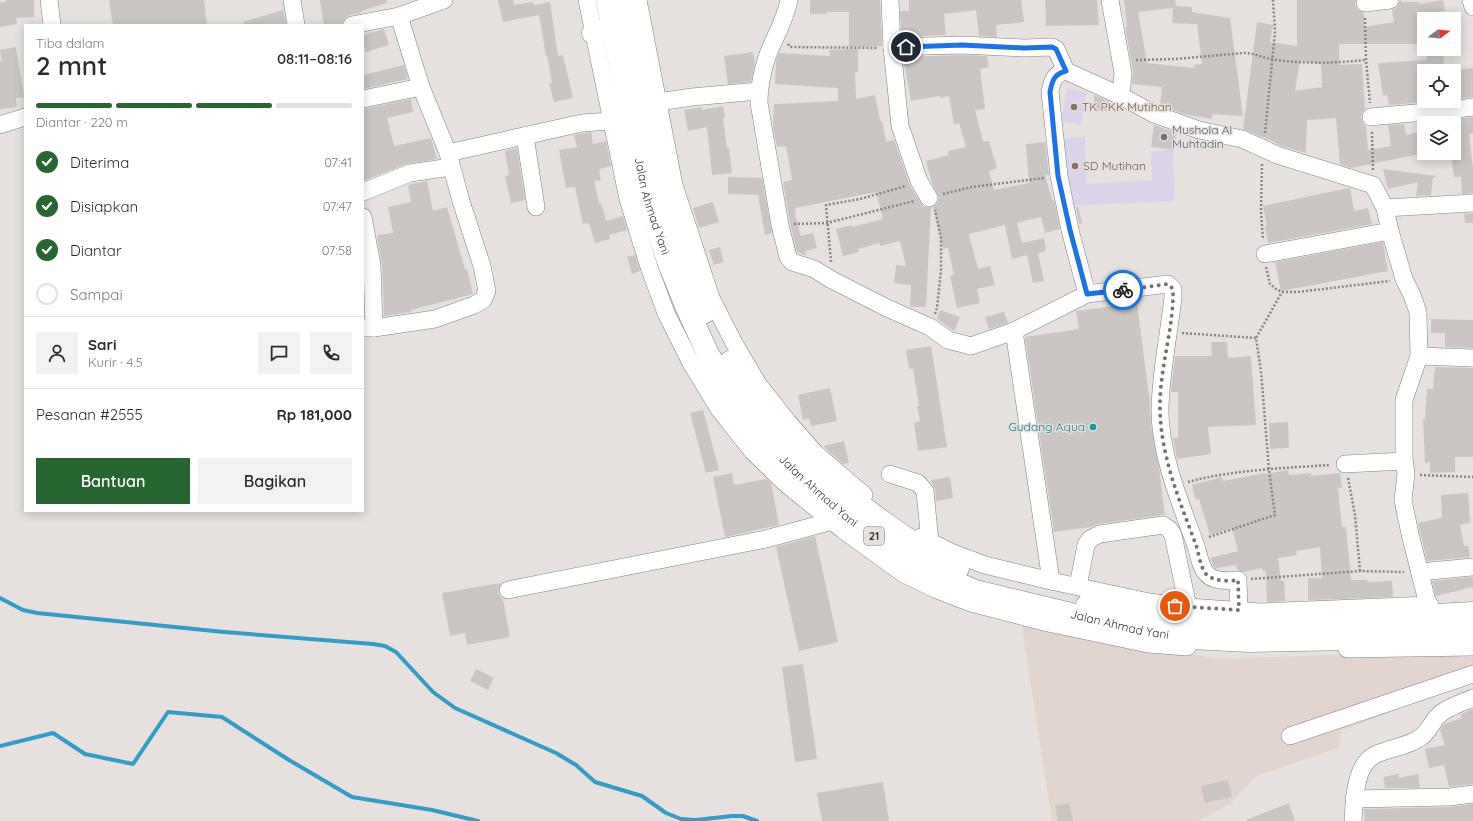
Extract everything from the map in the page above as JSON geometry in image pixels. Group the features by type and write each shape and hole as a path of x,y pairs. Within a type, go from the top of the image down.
{"highway":[{"name":"Jalan Ahmad Yani","path":"607,0 603,31 646,195 668,261 686,306 708,354 734,399 764,440 798,474 849,518 909,562 975,590 1142,631 1190,638 1249,641 1336,640 1473,632"},
{"name":"Jalan Ahmad Yani","path":"624,0 640,46 662,188 696,292 718,341 742,384 806,460 858,504 916,546 981,579 1050,599 1194,621 1250,625 1473,613"}],"street":[{"path":"49,0 52,24"},
{"path":"292,0 296,24"},
{"path":"357,24 399,16 444,0"},
{"path":"587,0 603,31 611,122 628,199 649,267 666,313 691,364 719,409 752,451 786,484 832,521 904,574 935,589 971,603 1048,623 1148,644 1250,650 1389,649 1473,646"},
{"path":"638,0 640,46 658,102 674,184 711,298 734,343 758,384 815,453 867,498 924,539 953,553 984,565 1149,602 1188,607 1260,612 1473,603"},
{"path":"789,0 785,18 767,57 759,91 762,128 774,185 780,225 788,258 792,262 814,269 832,280 887,308 930,327 948,340 971,346 1014,331 1087,294 1168,284 1173,289 1170,332 1160,409 1162,437 1175,485 1195,542 1201,565 1207,574 1216,579 1227,581 1238,580 1239,610"},
{"path":"890,0 892,47 900,126 919,181 929,198"},
{"path":"1110,0 1124,73 1121,96"},
{"path":"1365,3 1390,0"},
{"path":"1472,0 1473,7"},
{"path":"364,222 372,265 368,328 435,319 474,305 483,300 488,291 482,266 460,201 450,160 420,87 399,16"},
{"path":"892,47 962,45 1024,48 1052,47 1056,49 1066,71"},
{"path":"1087,294 1070,230 1058,176 1050,92 1053,78 1059,72 1066,71 1121,96 1154,114 1199,130 1242,139 1277,155 1373,185 1385,208 1404,279 1418,312 1419,356 1404,400 1405,468 1403,500 1428,605"},
{"path":"364,99 420,87"},
{"path":"658,102 759,91"},
{"path":"1371,117 1414,112 1436,112 1473,107"},
{"path":"0,126 24,117"},
{"path":"364,192 410,173 525,136 582,122 611,122"},
{"path":"525,136 536,207"},
{"path":"1385,208 1473,203"},
{"path":"1265,254 1390,231"},
{"path":"1014,331 1051,581"},
{"path":"1419,356 1473,358"},
{"path":"1345,464 1405,468"},
{"path":"890,474 918,482 925,491 930,542"},
{"path":"508,590 766,539 832,521"},
{"path":"1078,586 1086,545 1090,539 1100,534 1163,526 1169,529 1173,535 1188,607"},
{"path":"1420,572 1473,567"},
{"path":"1290,736 1473,674"},
{"path":"1354,821 1354,799 1360,773 1365,762 1374,755 1406,745 1419,739 1429,730 1436,718 1447,710 1473,698"},
{"path":"1354,799 1450,797 1473,794"}],"path":[{"path":"1264,148 1275,32 1273,0"},
{"path":"1365,3 1366,60 1373,152 1373,185"},
{"path":"785,18 788,43 790,47 892,47"},
{"path":"1121,60 1175,59 1244,53 1251,53 1273,60 1298,63 1366,60"},
{"path":"832,280 826,206 860,199 919,181"},
{"path":"929,198 935,206 941,238 941,270 937,308 930,327"},
{"path":"780,225 827,223"},
{"path":"1195,542 1275,515 1269,470 1261,371 1256,338 1282,292"},
{"path":"1170,332 1256,338"},
{"path":"1175,485 1200,478 1269,470 1345,464 1354,515 1360,571"},
{"path":"1405,468 1435,476 1473,477"},
{"path":"1238,580 1360,571 1420,572"}],"shaded area":[{"name":"TK PKK Mutihan","path":"1067,88 1087,92 1081,125 1061,121"},
{"name":"SD Mutihan","path":"1085,137 1087,184 1152,180 1151,151 1173,150 1175,201 1066,206 1063,138"},
{"path":"1021,621 1218,659 1473,650 1473,665 1424,682 1406,706 1341,731 1338,748 1256,776 1230,804 1198,821 1052,821"}],"building":[{"path":"6,0 34,0 34,17 16,18 17,24 0,27 0,3 6,2"},
{"path":"109,0 204,0 207,24 113,24"},
{"path":"320,0 386,0 387,3 361,11 361,13 350,15 345,18 342,24 324,24"},
{"path":"498,0 513,0 514,5 533,2 534,5 550,2 558,56 563,55 573,98 554,102 549,83 552,83 539,15 503,22"},
{"path":"810,0 880,0 882,46 849,47 849,12 810,14"},
{"path":"909,0 1021,0 1024,22 996,25 997,37 979,36 976,10 944,14 946,35 902,37 900,11 909,11"},
{"path":"1045,0 1097,0 1099,25 1046,26"},
{"path":"1124,0 1175,0 1176,6 1192,7 1192,12 1230,18 1243,116 1212,114 1212,119 1183,114 1160,105 1162,87 1132,84 1133,71 1125,27 1127,27","holes":["1173,8 1172,23 1197,24 1202,64 1194,65 1194,68 1147,63 1138,12"]},
{"path":"1297,0 1356,0 1355,5 1357,9 1364,13 1364,27 1394,22 1392,10 1396,8 1401,0 1402,2 1419,2 1419,4 1443,0 1445,11 1417,12 1417,44 1339,44 1339,65 1362,64 1365,109 1361,118 1366,126 1368,150 1391,146 1388,125 1404,124 1406,135 1417,133 1417,154 1351,168 1340,164 1336,118 1307,120 1306,153 1281,146 1243,129 1257,22 1273,25 1270,42 1297,46","holes":["1300,61 1321,64 1322,87 1295,91"]},
{"path":"283,10 286,24 244,24 243,22"},
{"path":"384,29 389,45 366,52 364,46 364,35"},
{"path":"16,47 24,97 16,98 17,107 0,109 0,61 2,61 0,50"},
{"path":"858,49 858,72 855,72 856,99 875,95 886,142 894,140 910,186 924,207 931,207 926,307 910,307 911,285 894,283 896,265 906,266 900,241 880,246 879,243 858,249 859,252 843,256 836,229 852,225 852,227 883,219 876,192 795,208 795,215 801,236 813,233 817,248 805,251 806,256 797,252 783,182 792,180 786,146 777,147 773,127 774,104 838,101 838,88 775,84 776,61 779,53 830,56 829,50"},
{"path":"753,52 755,63 751,82 728,84 724,56"},
{"path":"962,55 987,56 989,67 980,69 985,109 975,110 983,142 989,141 997,168 989,171 994,190 1029,183 1026,144 1045,142 1049,175 1045,175 1052,200 1054,200 1060,229 1045,233 1041,217 1017,223 1022,243 1044,238 1046,251 1038,253 1044,281 1033,283 1027,255 1012,259 1005,225 969,234 978,269 990,266 995,285 977,289 980,303 957,308 950,276 954,275 948,248 943,249 933,207 939,198 932,183 926,161 949,155 948,151 966,147 959,123 954,125 949,96 911,101 903,57"},
{"path":"1427,56 1443,56 1444,64 1417,64 1417,103 1389,105 1387,95 1383,96 1378,63 1427,60"},
{"path":"404,65 408,79 364,89 364,75"},
{"path":"1473,68 1473,97 1461,98 1461,69"},
{"path":"1094,95 1110,102 1109,111 1094,110"},
{"path":"411,99 413,112 387,118 394,146 431,138 437,159 406,164 364,181 364,109"},
{"path":"723,106 727,148 729,148 732,173 712,175 707,127 688,131 684,110 702,107 702,110"},
{"path":"1473,117 1473,134 1469,134 1473,169 1473,193 1462,194 1461,177 1454,177 1452,160 1461,160 1461,118"},
{"name":"Mushola Al Muhtadin","path":"1154,125 1176,133 1174,150 1151,147"},
{"path":"591,132 593,144 606,141 611,166 599,169 601,180 594,181 599,203 601,203 606,221 623,216 627,230 609,235 610,239 595,243 589,223 583,224 575,187 566,188 559,150 577,147 574,135"},
{"path":"517,148 525,200 511,203 505,176 509,175 505,151"},
{"path":"1383,169 1437,176 1433,178 1431,195 1416,196 1418,182 1388,189"},
{"path":"728,177 762,178 772,233 765,235 758,195 728,194"},
{"path":"427,181 433,211 447,207 465,269 467,269 473,294 411,310 411,312 384,316 382,265 377,235 393,233 388,207 411,202 408,185"},
{"path":"1350,188 1354,211 1368,208 1372,224 1268,243 1265,226 1267,226 1263,206"},
{"path":"713,202 719,222 699,228 693,208"},
{"path":"1078,206 1082,223 1079,224 1076,207"},
{"path":"1473,213 1473,223 1465,223 1464,214"},
{"path":"1383,242 1388,271 1281,291 1275,262"},
{"path":"720,247 724,262 714,265 709,250"},
{"path":"635,255 640,271 632,274 627,257"},
{"name":"Gudang Aqua","path":"1137,303 1150,404 1151,426 1159,468 1165,516 1162,515 1099,524 1091,527 1054,532 1025,337 1079,329 1076,311"},
{"path":"940,310 960,317 954,331 937,319"},
{"path":"1004,312 1008,323 989,329 985,317"},
{"path":"1431,319 1473,320 1473,348 1445,347 1445,333 1431,333"},
{"path":"1211,342 1227,342 1228,358 1251,356 1256,425 1208,427 1211,454 1177,459 1173,438 1178,438 1178,392 1171,392 1175,356 1212,356"},
{"path":"931,346 947,447 918,451 914,423 920,421 917,406 919,406 913,368 909,369 906,350"},
{"path":"1435,367 1473,368 1473,457 1455,457 1455,472 1430,473 1430,462 1425,463 1423,419 1425,419 1427,389 1433,389"},
{"path":"830,388 837,421 811,426 809,418 803,420 798,395"},
{"path":"703,410 719,470 706,473 690,413"},
{"path":"1288,422 1289,448 1270,449 1269,423"},
{"path":"844,441 849,463 843,464 824,446"},
{"path":"1288,470 1289,475 1311,473 1311,476 1340,473 1342,487 1338,488 1342,527 1346,527 1351,580 1367,580 1367,582 1392,581 1393,597 1308,600 1308,578 1322,578 1320,547 1296,551 1297,555 1278,558 1281,581 1284,581 1285,601 1267,602 1266,571 1263,571 1262,568 1244,572 1237,570 1236,565 1214,567 1210,558 1238,551 1232,528 1210,535 1199,499 1196,500 1192,485 1222,477 1223,481"},
{"path":"732,473 734,485 766,479 771,483 779,525 725,537 713,477"},
{"path":"950,477 953,498 936,501 935,490 931,480"},
{"path":"1468,493 1470,523 1460,525 1464,546 1468,546 1470,557 1427,561 1418,523 1442,518 1441,495"},
{"path":"815,536 838,642 799,651 776,547"},
{"path":"1473,577 1473,587 1436,596 1432,581"},
{"path":"501,583 498,592 503,599 510,637 467,645 465,633 450,636 442,593"},
{"path":"803,664 817,759 795,762 782,667"},
{"path":"476,669 494,678 488,690 470,681"},
{"path":"1473,709 1473,784 1449,787 1444,765 1429,768 1425,749 1445,745 1440,730 1444,724 1462,718 1461,714"},
{"path":"1399,774 1399,778 1418,774 1420,788 1385,788 1383,777"},
{"path":"1228,780 1232,797 1205,803 1201,786"},
{"path":"883,782 889,821 822,821 817,793"},
{"path":"1069,803 1073,821 1058,821 1055,806"},
{"path":"1289,803 1295,821 1246,821 1246,820"},
{"path":"1473,804 1473,821 1365,821 1364,809 1450,807"}],"waterway":[{"path":"0,598 23,610 37,613 224,632 385,646 396,652 433,692 455,708 556,753 576,765 595,782 642,796 666,813 681,819 696,820 743,816 757,821"},
{"path":"0,746 53,733 85,754 133,764 168,712 222,717 289,760 352,797 432,810 478,821"}],"way so far":[{"path":"1123,290 1168,284 1173,289 1170,332 1160,409 1162,437 1175,485 1201,565 1207,574 1216,579 1227,581 1238,580 1239,610 1175,606"}],"place":[{"name":"TK PKK Mutihan","path":"1074,107"},
{"name":"Mushola Al Muhtadin","path":"1164,137"},
{"name":"SD Mutihan","path":"1075,166"},
{"name":"Gudang Aqua","path":"1093,427"}],"route":[{"path":"906,47 962,45 1024,48 1052,47 1056,49 1066,71 1059,72 1053,78 1050,92 1058,176 1070,230 1087,294 1123,290"}]}
